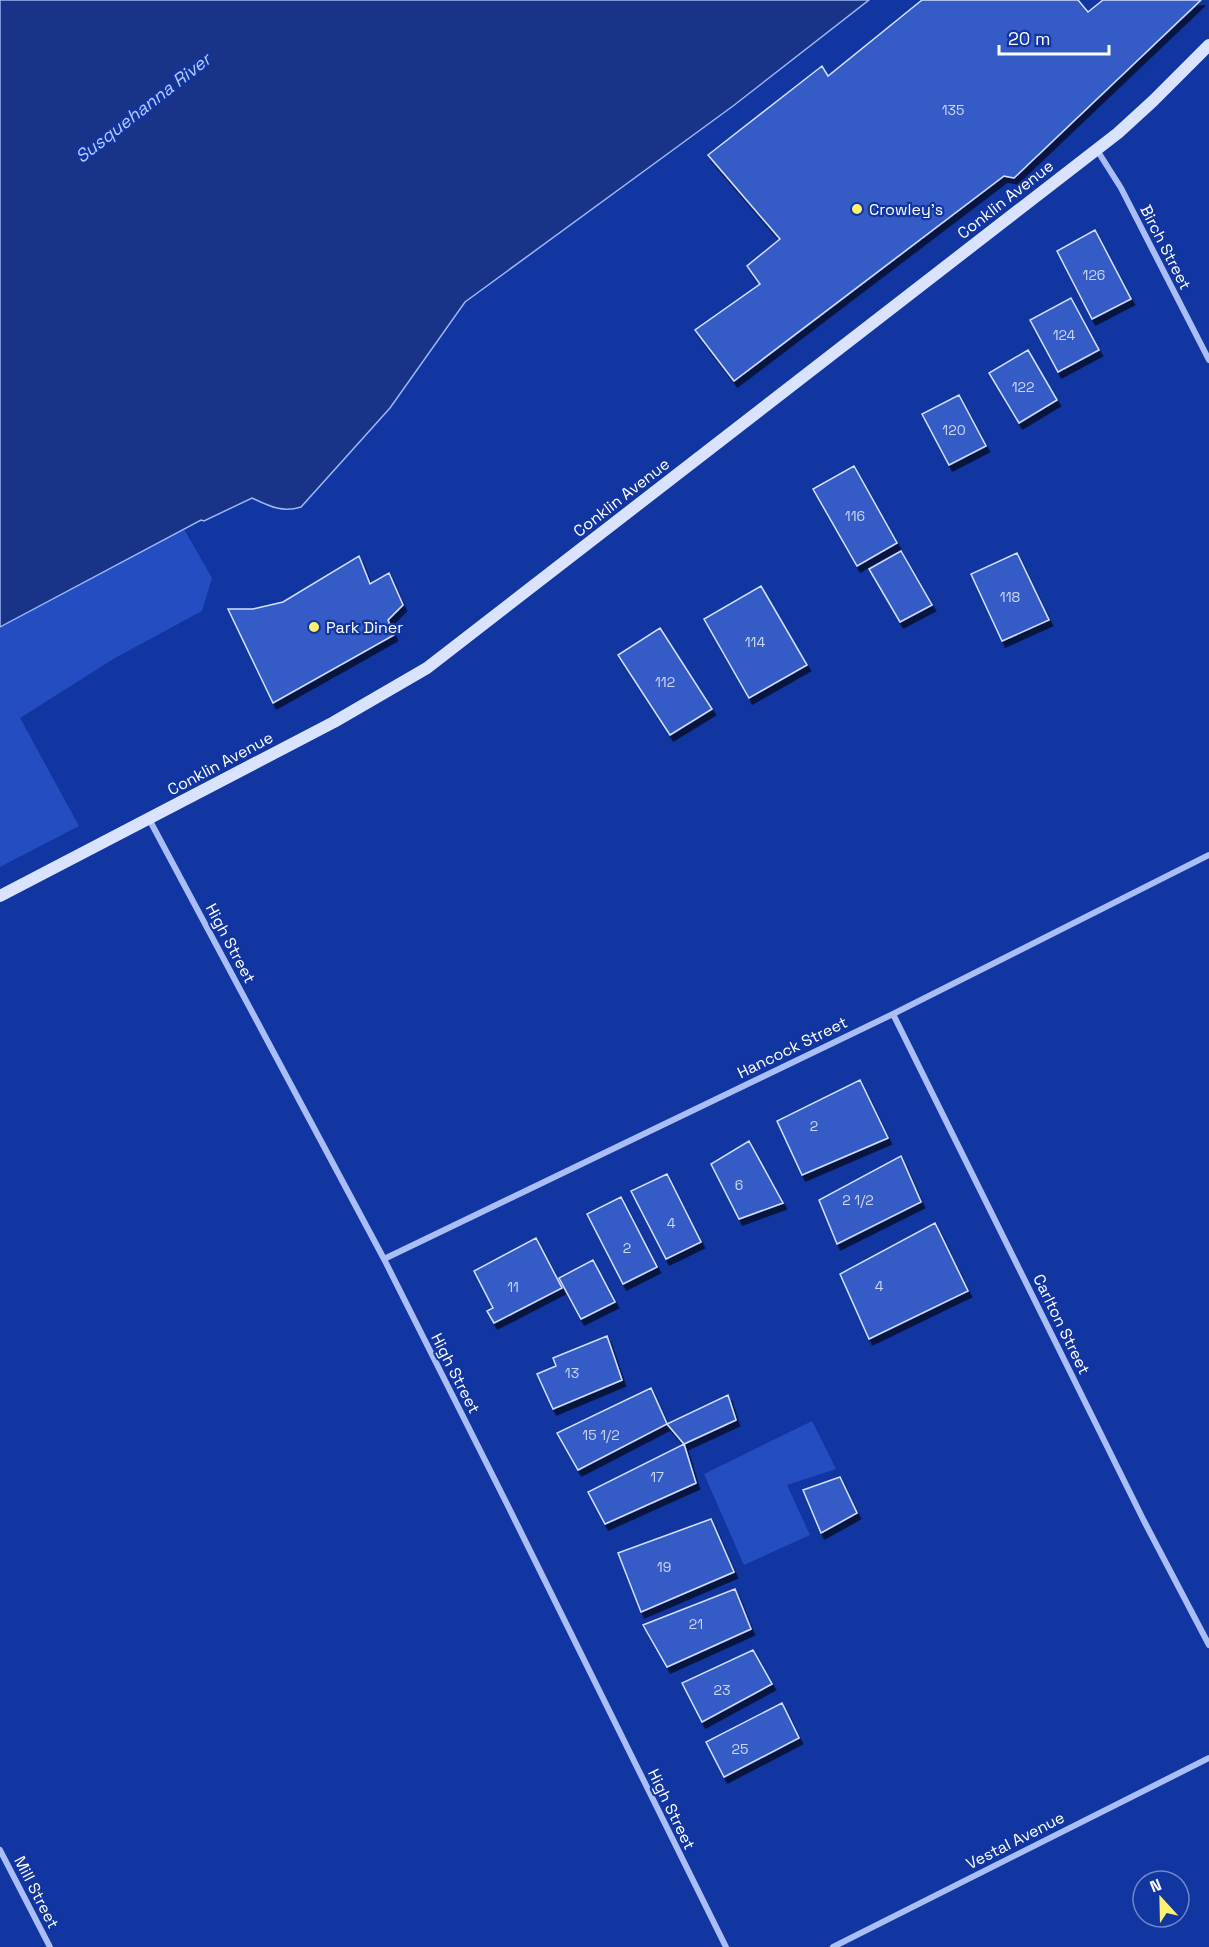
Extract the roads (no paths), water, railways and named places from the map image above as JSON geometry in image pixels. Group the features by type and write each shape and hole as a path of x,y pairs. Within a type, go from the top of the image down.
{"main road":[{"name":"Conklin Avenue","path":"0,896 334,722 427,668 1097,149 1135,118 1209,45"}],"street":[{"name":"Birch Street","path":"1097,149 1121,188 1209,360"},
{"name":"High Street","path":"149,819 384,1259 726,1947"},
{"name":"Hancock Street","path":"384,1259 893,1014 1209,855"},
{"name":"Carlton Street","path":"893,1014 1144,1521 1209,1645"},
{"name":"Vestal Avenue","path":"833,1947 1209,1758"},
{"name":"Mill Street","path":"0,1850 50,1947"}],"water":[{"name":"Susquehanna River","path":"0,0 869,0 733,106 465,302 390,408 301,507 282,509 252,498 204,521 201,520 0,627"}],"place":[{"name":"Crowley's","path":"857,209"},
{"name":"Park Diner","path":"314,627"}]}
